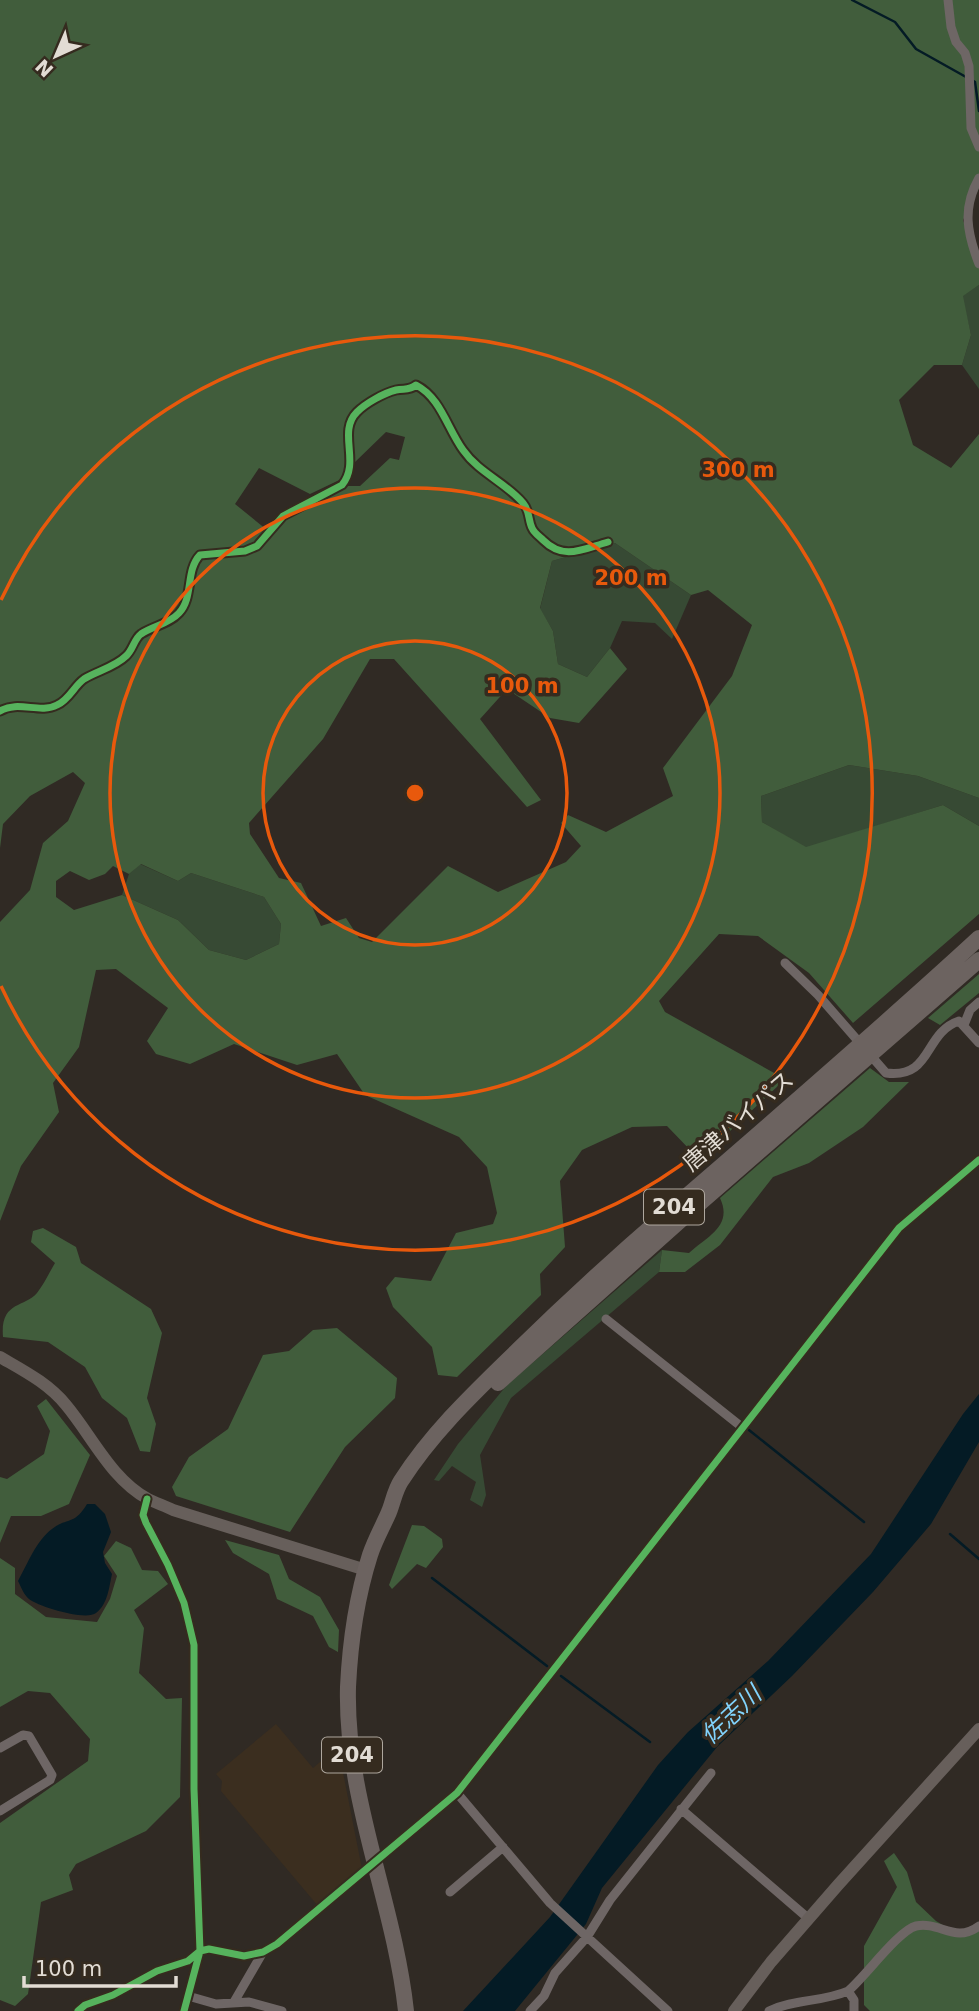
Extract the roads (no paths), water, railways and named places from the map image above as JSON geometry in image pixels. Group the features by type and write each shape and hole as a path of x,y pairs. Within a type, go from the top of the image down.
{"highway":[{"name":"唐津バイパス","path":"864,1050 979,938"},
{"name":"唐津バイパス","path":"406,2011 397,1954 358,1798 349,1728 350,1655 366,1570 399,1484 451,1417 627,1248 864,1050 979,960"}],"street":[{"path":"948,0 951,27 956,42 965,53 971,81 971,128 979,147"},
{"path":"979,178 970,194 967,213 972,247 979,264"},
{"path":"0,711 6,707 19,706 55,707 63,702 82,680 127,656 139,635 174,618 181,611 190,586 193,563 200,555 245,551 257,547 283,516 342,485 351,466 348,434 352,418 366,406 396,390 412,389 416,385 425,390 438,404 464,452 483,472 510,489 526,507 532,529 551,548 567,553 608,542"},
{"path":"785,963 818,995 886,1073 899,1075 913,1071 941,1032 959,1021 979,1043"},
{"path":"964,1026 970,1010 979,1002"},
{"path":"78,2011 85,2005 157,1971 188,1961 200,1951 209,1949 244,1956 263,1952 277,1944 457,1793 899,1228 979,1160"},
{"path":"606,1319 743,1428"},
{"path":"0,1357 43,1382 65,1404 110,1466 129,1486 148,1499 173,1510 366,1570"},
{"path":"148,1499 143,1515 184,1603 194,1645 194,1789 200,1951 184,2011"},
{"path":"734,2011 809,1919 979,1729"},
{"path":"0,1748 23,1735 29,1736 52,1775 50,1780 0,1811"},
{"path":"530,2011 544,1996 555,1973 587,1937 610,1900 711,1773"},
{"path":"457,1793 550,1903 668,2011"},
{"path":"681,1809 809,1919"},
{"path":"450,1892 503,1847"},
{"path":"769,2011 796,2002 848,1992 898,1938 915,1926 927,1926 956,1934 966,1933 979,1926"},
{"path":"234,2002 263,1952"},
{"path":"848,1992 854,2000 854,2011"},
{"path":"188,1996 216,2004 249,2002 282,2011"}],"water":[{"name":"佐志川","path":"979,1394 979,1442 931,1524 873,1592 792,1676 717,1747 602,1888 586,1924 515,2011 463,2011 550,1917 658,1765 688,1732 768,1661 871,1554"},
{"path":"87,1504 95,1504 105,1514 111,1532 103,1552 105,1563 112,1574 103,1605 96,1613 83,1615 62,1612 34,1602 29,1599 18,1581 29,1560 46,1534 57,1525 78,1516"}],"waterway":[{"path":"852,0 895,22 916,49 966,77"},
{"path":"972,80 975,82 979,111"},
{"path":"749,1430 864,1522"},
{"path":"950,1534 979,1559"},
{"path":"432,1578 547,1666"},
{"path":"561,1676 650,1742"}]}
